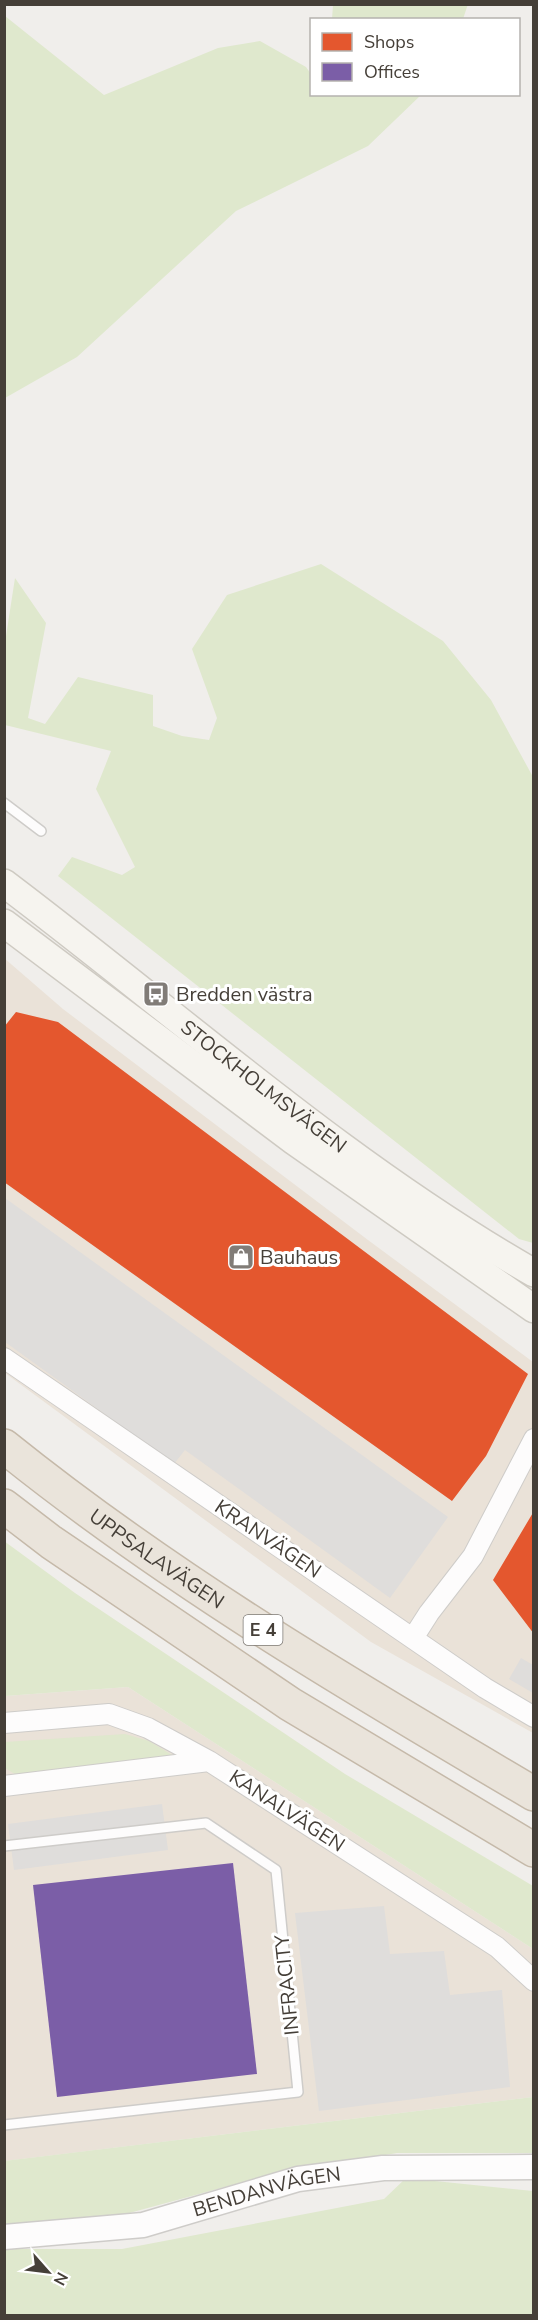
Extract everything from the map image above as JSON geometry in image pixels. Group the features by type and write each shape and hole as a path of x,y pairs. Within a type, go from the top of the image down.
{"highway":[{"name":"UPPSALAVÄGEN","path":"4,1446 78,1505 319,1667 534,1794"},
{"name":"E 4","path":"4,1506 61,1548 290,1704 534,1850"}],"main road":[{"name":"STOCKHOLMSVÄGEN","path":"4,883 310,1122 445,1221 534,1273"},
{"name":"STOCKHOLMSVÄGEN","path":"7,930 294,1141 534,1309"}],"street":[{"path":"7,930 35,906"},
{"name":"KRANVÄGEN","path":"4,1358 485,1688 534,1717"},
{"path":"413,1638 429,1613 473,1556 531,1447"},
{"path":"4,1723 109,1714 148,1728 209,1761"},
{"name":"KANALVÄGEN","path":"4,1786 209,1761 497,1947 534,1981"},
{"name":"BENDANVÄGEN","path":"4,2237 143,2224 309,2177 383,2168 534,2167"}],"lane":[{"path":"4,803 41,831"},
{"name":"INFRACITY","path":"4,1846 206,1823 276,1870 298,2092 4,2125"}],"shaded area":[{"path":"4,958 63,1009 533,1362 533,1733 371,1642 5,1373"},
{"path":"5,1198 448,1517 390,1598 185,1450 174,1464 5,1342"},
{"path":"521,1658 533,1665 533,1693 509,1679"},
{"path":"128,1687 533,1949 533,2097 5,2161 5,1696"},
{"path":"162,1804 168,1850 14,1870 8,1824"},
{"path":"384,1906 390,1954 444,1951 450,1995 502,1990 510,2087 319,2111 295,1913"}],"green space":[{"path":"468,4 463,18 332,18 333,5"},
{"path":"5,16 104,95 218,48 260,41 306,67 310,73 310,96 420,96 368,146 236,211 77,357 5,398"},
{"path":"321,564 443,641 491,700 533,777 533,1243 519,1239 58,876 72,857 122,875 135,867 96,789 111,751 5,725 4,649 15,578 46,623 28,718 45,724 78,677 153,695 153,726 182,736 209,740 217,718 192,649 227,595"},
{"path":"4,1541 75,1593 345,1774 533,1886 533,1949 128,1687 5,1696"},
{"path":"125,1734 149,1741 177,1758 18,1776 5,1768 5,1742"},
{"path":"533,2097 533,2153 397,2153 273,2174 122,2215 5,2226 4,2161"},
{"path":"406,2178 533,2191 533,2315 5,2315 4,2249 122,2249 384,2199"}],"building: Shops":[{"name":"Bauhaus","path":"16,1012 58,1022 528,1374 486,1456 452,1501 4,1182 4,1027"},
{"path":"534,1511 534,1634 493,1580"}],"building: Offices":[{"path":"233,1863 257,2074 57,2097 33,1885"}],"place":[{"name":"Bredden västra","path":"156,994"},
{"name":"Bauhaus","path":"241,1257"}]}
